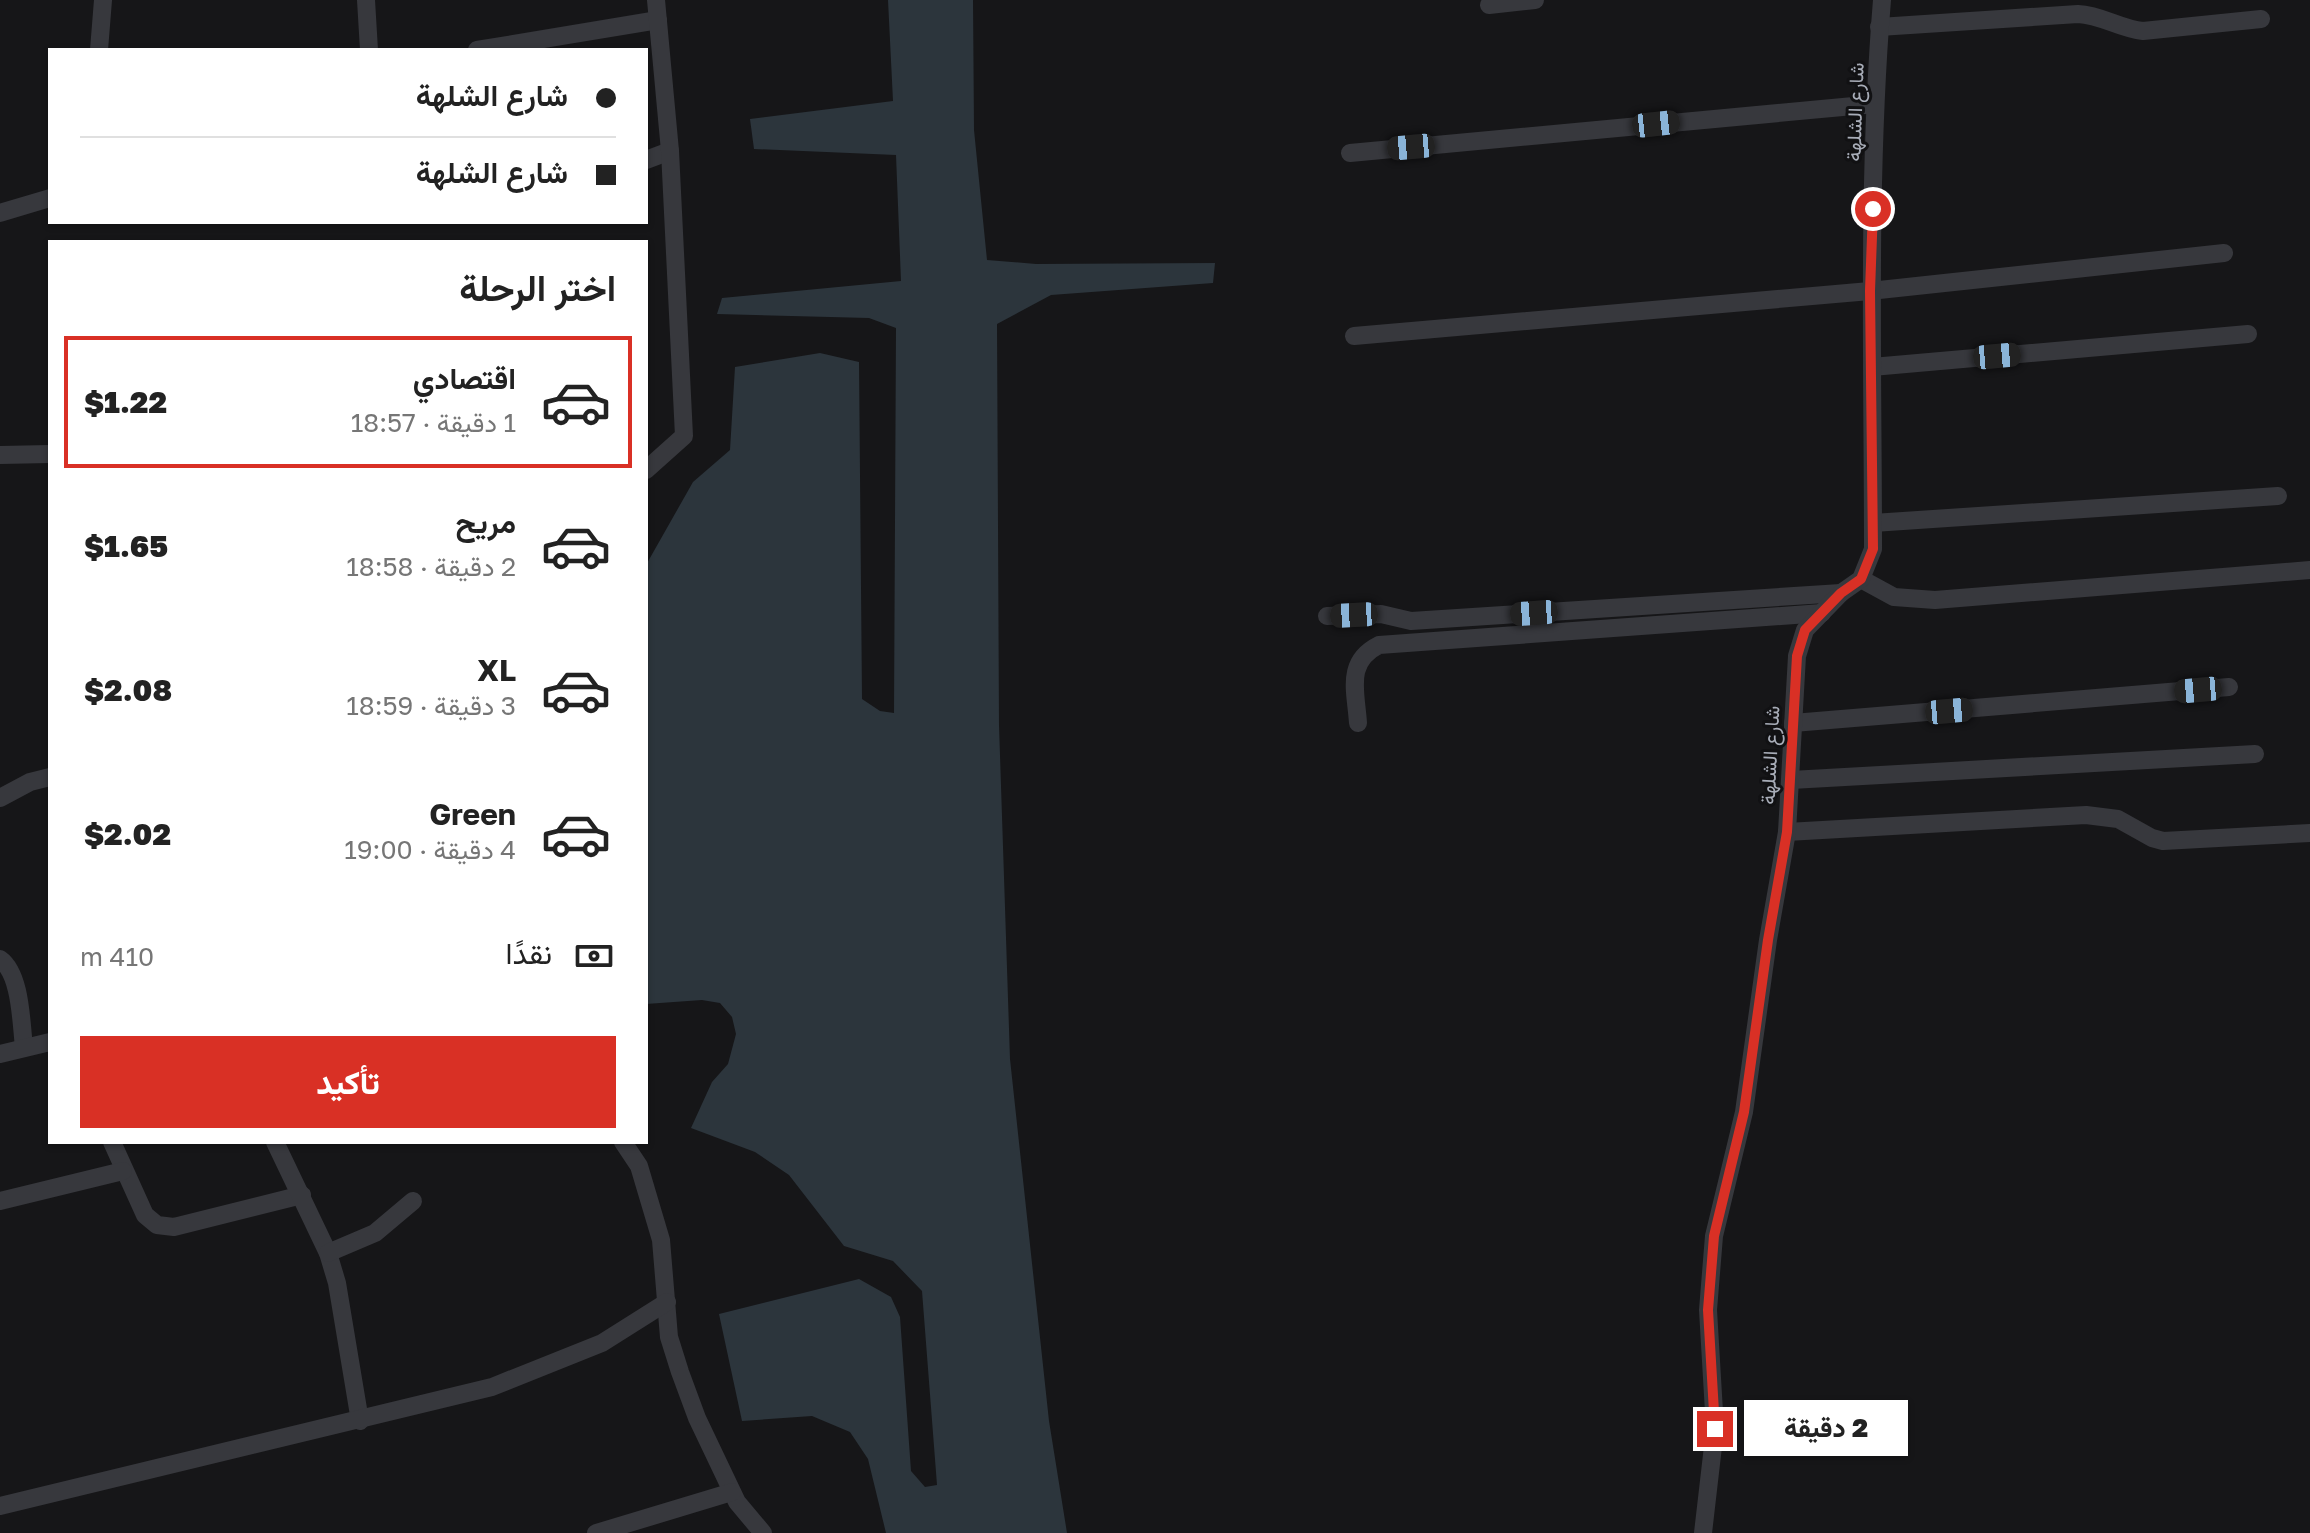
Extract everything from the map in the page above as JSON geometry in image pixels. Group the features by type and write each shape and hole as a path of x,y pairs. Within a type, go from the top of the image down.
{"street":[{"path":"99,48 103,0"},
{"path":"366,0 369,48"},
{"path":"648,468 684,436 670,151 656,0"},
{"path":"1489,5 1535,0"},
{"name":"شارع الشلهة","path":"1703,1533 1715,1429 1708,1310 1714,1236 1744,1112 1787,832 1797,656 1805,630 1841,593 1861,579 1873,549 1870,291 1875,104 1882,0"},
{"path":"1879,27 2078,14 2099,17 2127,29 2143,31 2261,19"},
{"path":"489,48 658,20"},
{"path":"1350,153 1875,104"},
{"path":"648,159 670,151"},
{"path":"0,213 48,199"},
{"path":"1354,336 1870,291 2224,253"},
{"path":"1872,367 2248,334"},
{"path":"0,455 48,454"},
{"path":"1873,523 2278,496"},
{"path":"1861,579 1894,597 1935,600 2310,570"},
{"path":"1327,616 1381,614 1411,621 1841,593"},
{"path":"1358,723 1355,668 1364,652 1379,645 1822,613"},
{"path":"1793,723 2229,687"},
{"path":"1791,780 2255,754"},
{"path":"0,798 30,782 48,778"},
{"path":"1787,832 2086,815 2118,819 2163,841 2310,833"},
{"path":"0,959 8,965 14,978 24,1047"},
{"path":"0,1054 48,1042"},
{"path":"113,1144 145,1215 157,1225 174,1227 302,1195"},
{"path":"276,1144 328,1253 337,1283 360,1421"},
{"path":"624,1144 639,1166 661,1240 669,1337 680,1372 697,1418 732,1492 763,1533"},
{"path":"0,1201 123,1171"},
{"path":"328,1253 375,1233 413,1201"},
{"path":"0,1506 492,1387 602,1343 667,1302"},
{"path":"596,1533 732,1492"}],"shaded area":[{"path":"888,0 973,0 974,130 987,260 1036,264 1215,263 1213,283 1051,295 997,324 999,725 1010,1059 1049,1421 1067,1533 886,1533 868,1459 850,1432 812,1416 742,1421 719,1314 859,1279 891,1297 900,1317 911,1471 925,1487 937,1485 922,1291 893,1261 844,1246 789,1175 755,1152 691,1128 712,1082 728,1064 736,1034 732,1017 720,1003 702,1000 648,1004 648,561 693,482 730,450 735,367 820,353 859,362 862,699 880,711 894,713 896,328 869,318 717,314 722,298 901,281 896,155 754,149 750,119 893,101"}],"route":[{"path":"1715,1429 1708,1310 1714,1236 1744,1112 1787,832 1797,656 1805,630 1841,593 1861,579 1873,549 1870,291 1873,209"}]}
